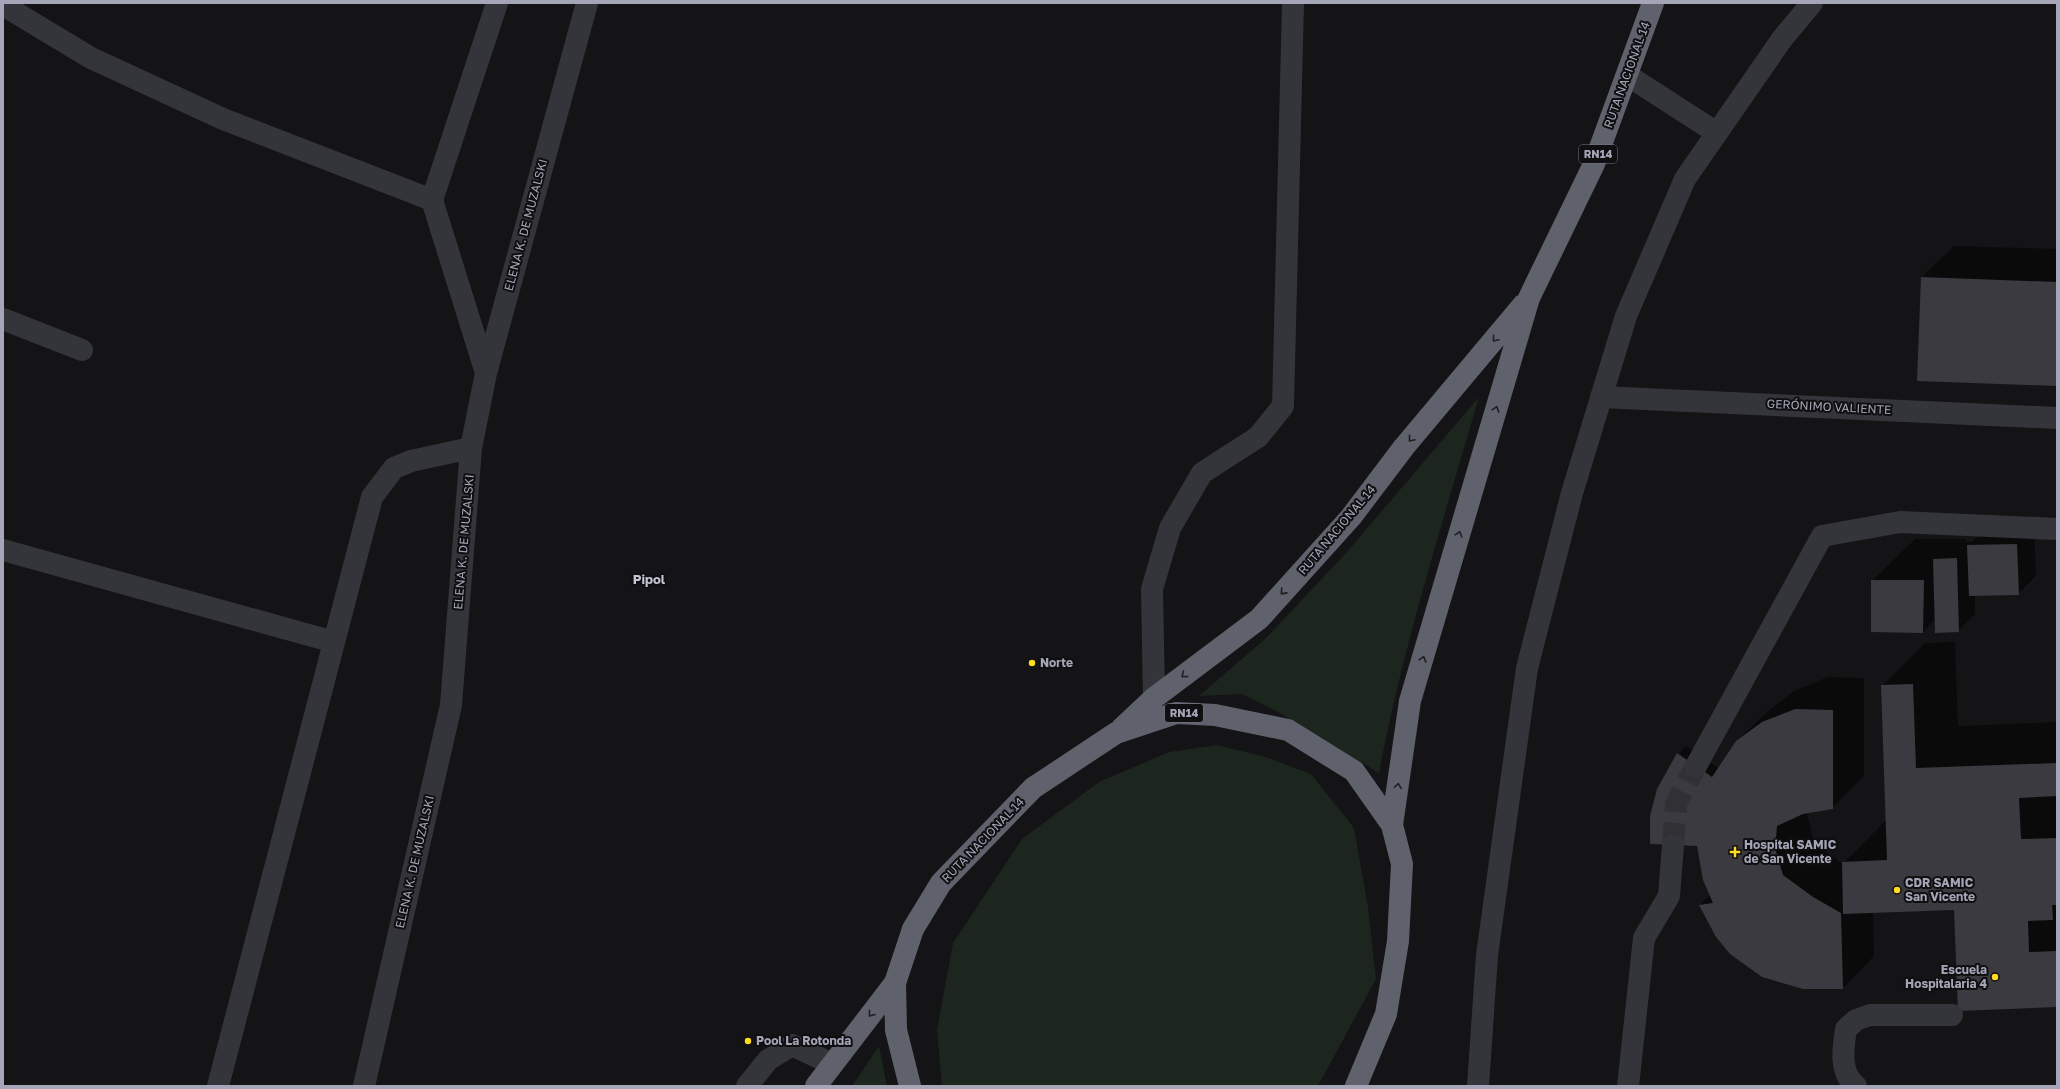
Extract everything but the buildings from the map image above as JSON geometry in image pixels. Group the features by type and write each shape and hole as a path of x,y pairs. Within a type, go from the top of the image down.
{"highway":[{"name":"RUTA NACIONAL 14","path":"1392,825 1410,701 1529,298 1594,164 1653,3"},
{"name":"RUTA NACIONAL 14","path":"816,1086 895,983 913,929 940,883 1033,788 1116,733 1154,698 1259,619 1351,517 1404,448 1529,298"},
{"name":"RUTA NACIONAL 14","path":"1116,733 1176,713 1215,714 1288,730 1354,771 1392,825 1402,864 1398,941 1386,1014 1356,1086"},
{"name":"RUTA NACIONAL 14","path":"895,983 896,1030 910,1086"}],"street":[{"path":"486,373 432,200 497,3"},
{"name":"ELENA K. DE MUZALSKI","path":"364,1086 451,705 471,448 486,373 587,3"},
{"path":"1154,698 1152,589 1170,528 1202,473 1258,437 1284,406 1293,3"},
{"path":"1478,1086 1487,955 1527,668 1572,493 1601,397 1626,316 1685,179 1782,39 1812,3"},
{"path":"3,5 91,58 222,119 432,200"},
{"path":"1627,75 1717,133"},
{"path":"3,319 82,350"},
{"name":"GERÓNIMO VALIENTE","path":"1601,397 2057,418"},
{"path":"218,1086 372,497 394,468 411,461 471,448"},
{"path":"1696,766 1822,536 1900,522 2057,529"},
{"path":"3,550 334,642"},
{"path":"1628,1086 1644,938 1669,896 1672,845"},
{"path":"1856,1086 1850,1081 1844,1070 1846,1029 1856,1020 1870,1015 1952,1015"},
{"path":"747,1086 768,1060 792,1045 832,1064"}],"shaded area":[{"path":"1479,397 1412,631 1379,773 1280,713 1242,694 1199,696 1266,638 1346,553"},
{"path":"1217,745 1266,757 1311,774 1354,828 1368,907 1376,979 1318,1086 942,1086 937,1030 953,943 1022,839 1099,782 1169,752"},
{"path":"879,1046 887,1086 852,1086"}],"tunnel":[{"path":"1673,845 1676,804 1696,766"}],"place":[{"name":"Norte","path":"1032,663"},
{"name":"Hospital SAMIC de San Vicente","path":"1735,852"},
{"name":"CDR SAMIC San Vicente","path":"1897,890"},
{"name":"Escuela Hospitalaria 4","path":"1995,977"},
{"name":"Pool La Rotonda","path":"748,1041"}],"district":[{"name":"Pipol","path":"649,579"}]}
